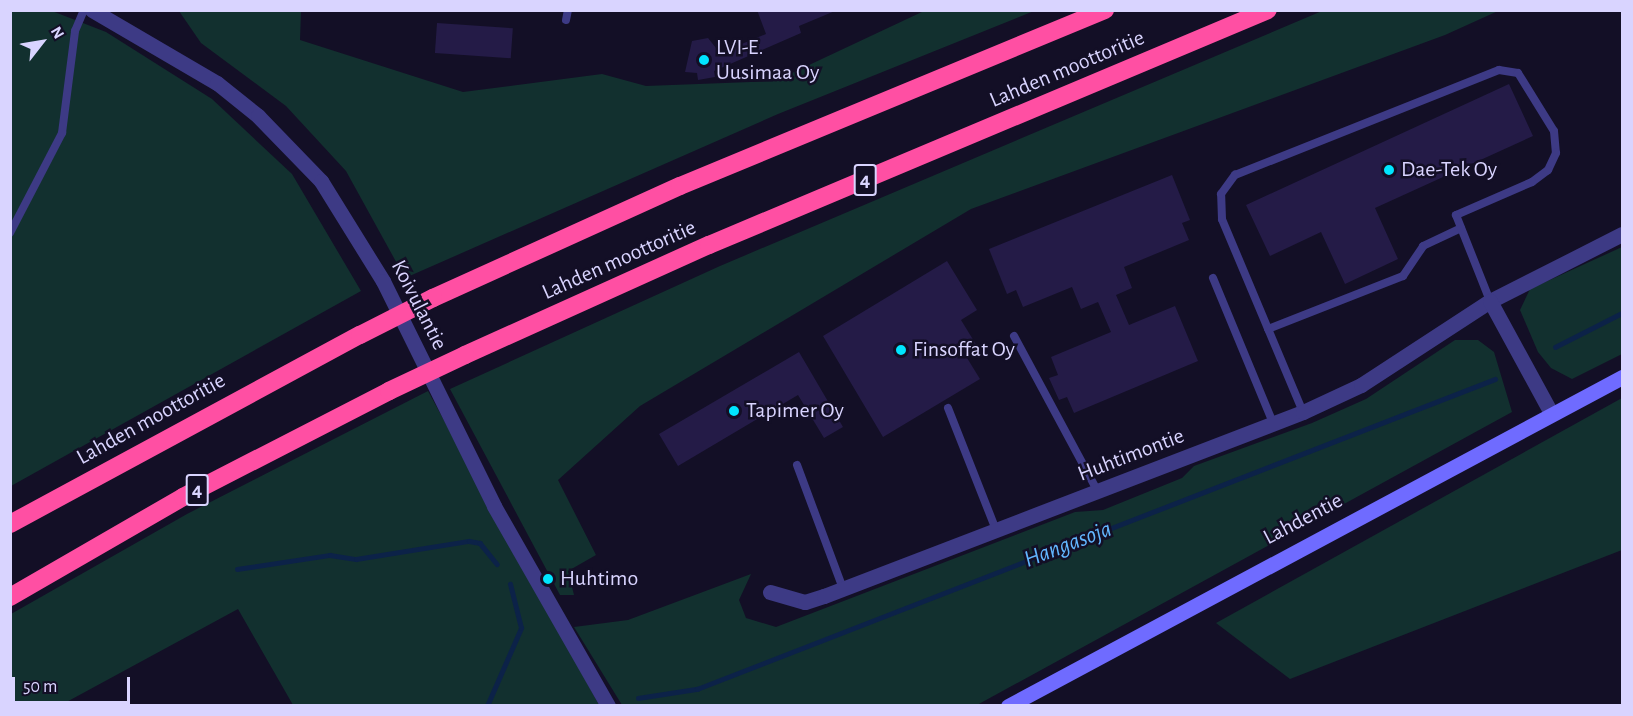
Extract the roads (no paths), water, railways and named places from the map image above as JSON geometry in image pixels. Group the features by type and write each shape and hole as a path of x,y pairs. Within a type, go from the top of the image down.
{"highway":[{"name":"Lahden moottoritie","path":"10,524 360,334 433,298 680,186 1105,10"},
{"name":"Lahden moottoritie","path":"10,597 183,497 389,391 465,355 709,245 1268,10"}],"main road":[{"name":"Lahdentie","path":"1008,705 1551,413 1623,377"}],"street":[{"name":"Koivulantie","path":"92,10 117,16 217,83 258,116 321,181 383,281 494,506 608,705"},
{"name":"Huhtimontie","path":"770,592 805,603 1303,412 1361,385 1490,301 1623,234"},
{"path":"1490,301 1551,413"}],"lane":[{"path":"10,232 62,133 75,31 84,10"},
{"path":"566,20 568,10"},
{"path":"1303,412 1222,219 1219,202 1225,183 1498,70 1518,73 1554,131 1556,153 1548,170 1532,182 1456,215 1490,301"},
{"path":"1268,329 1403,276 1423,246 1461,228"},
{"path":"1213,278 1273,423"},
{"path":"1014,336 1098,492"},
{"path":"948,408 996,530"},
{"path":"797,465 843,589"}],"waterway":[{"name":"Hangasoja","path":"1555,347 1622,313"},
{"name":"Hangasoja","path":"638,698 697,689 1495,379"},
{"path":"237,569 330,555 356,559 469,541 480,543 497,564"},
{"path":"487,706 521,628 510,584"}],"place":[{"name":"LVI-E. Uusimaa Oy","path":"704,60"},
{"name":"Dae-Tek Oy","path":"1389,170"},
{"name":"Finsoffat Oy","path":"901,350"},
{"name":"Tapimer Oy","path":"734,411"},
{"name":"Huhtimo","path":"548,579"}]}
